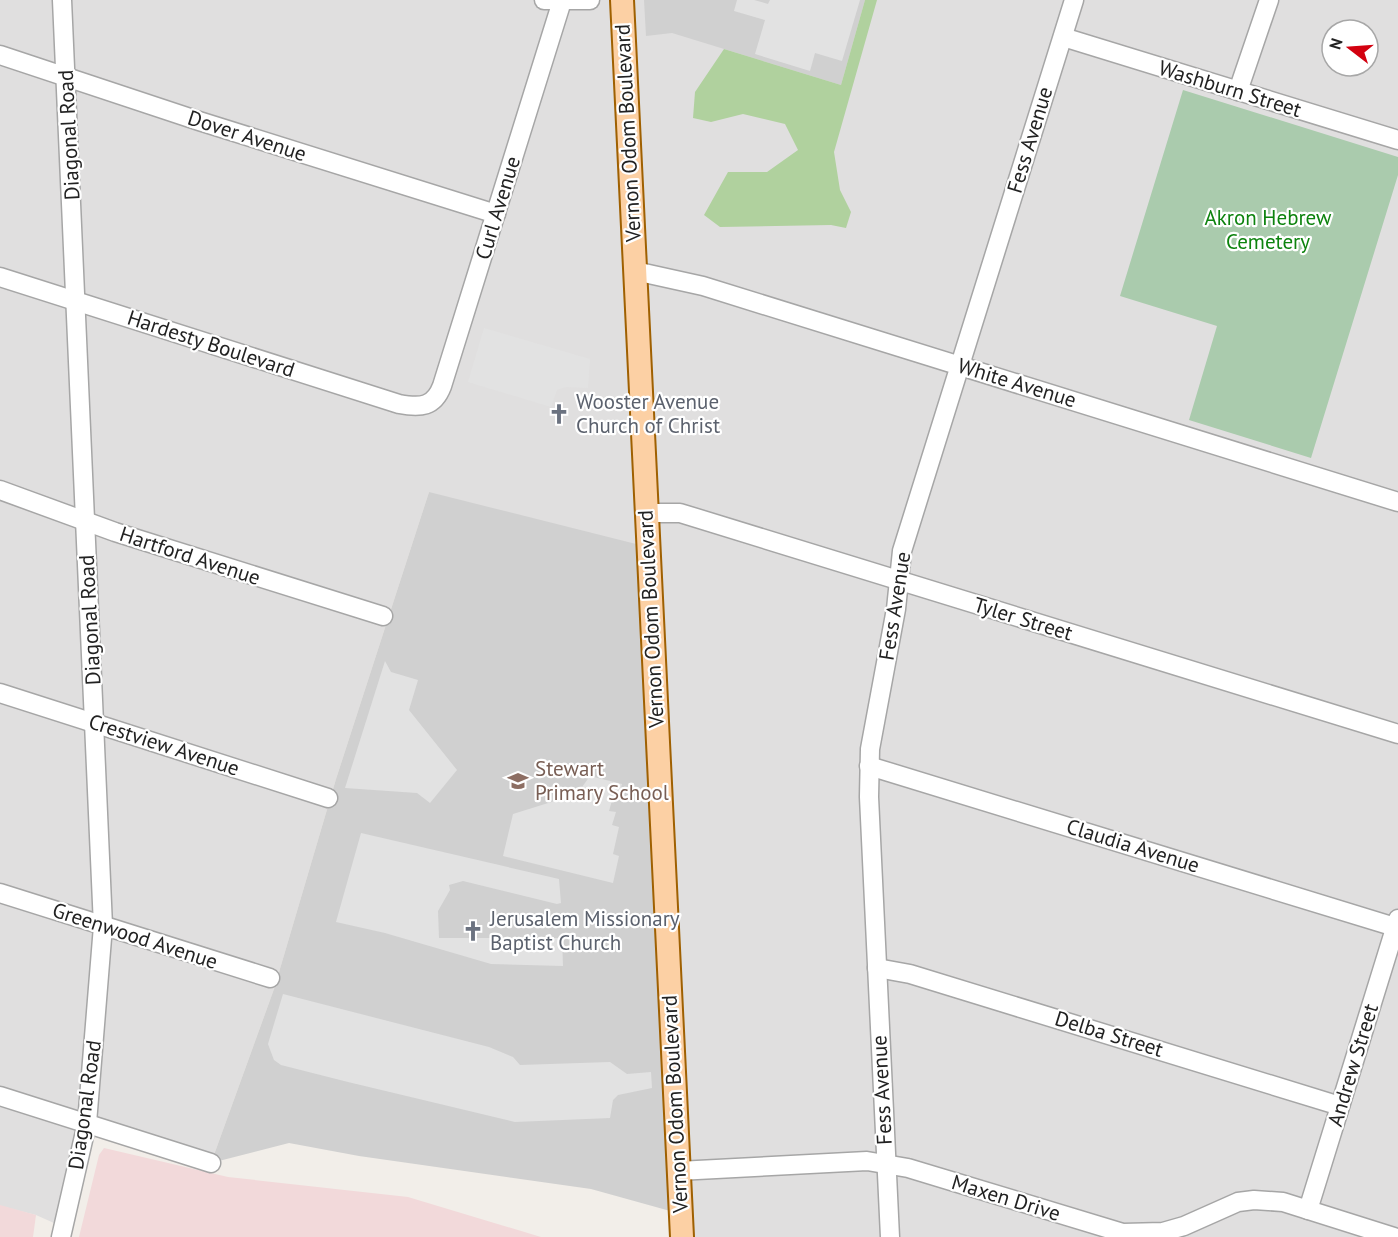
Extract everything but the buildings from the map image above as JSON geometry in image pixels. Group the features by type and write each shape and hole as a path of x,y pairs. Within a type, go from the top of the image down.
{"main road":[{"name":"Vernon Odom Boulevard","path":"622,0 682,1237"}],"street":[{"name":"Diagonal Road","path":"61,1237 87,1123 103,926 62,0"},
{"path":"544,0 590,0"},
{"name":"Fess Avenue","path":"890,1237 869,766 902,551 1074,0"},
{"path":"1238,92 1269,0"},
{"name":"Curl Avenue","path":"423,407 437,398 442,386 562,1"},
{"name":"Washburn Street","path":"1063,37 1398,140"},
{"name":"Dover Avenue","path":"0,55 199,121 496,214"},
{"name":"White Avenue","path":"635,271 703,286 1398,502"},
{"name":"Hardesty Boulevard","path":"0,277 399,404 423,407"},
{"name":"Hartford Avenue","path":"0,490 85,519 115,532 383,616"},
{"name":"Tyler Street","path":"646,513 680,513 1398,734"},
{"name":"Crestview Avenue","path":"0,693 328,798"},
{"name":"Claudia Avenue","path":"869,766 1397,923"},
{"name":"Greenwood Avenue","path":"0,893 270,978"},
{"name":"Andrew Street","path":"1308,1210 1397,923"},
{"name":"Delba Street","path":"877,968 910,974 1340,1106"},
{"path":"0,1096 211,1163"},
{"name":"Maxen Drive","path":"678,1171 867,1161 885,1163 1123,1233 1163,1232 1184,1226 1238,1202 1272,1200 1394,1237"}],"shaded area":[{"path":"0,0 1398,0 1398,1237 682,1237 429,492 336,779 274,989 211,1163 87,1123 63,1227 36,1215 0,1206"},
{"path":"644,0 865,0 841,85 672,33 646,36"},
{"path":"737,0 754,0 768,4 770,0 860,0 842,61 815,53 810,71 755,54 765,20 734,11"},
{"path":"484,328 590,359 588,388 566,387 557,390 551,407 468,382"},
{"path":"429,492 648,547 681,1214 591,1189 359,1156 289,1143 211,1163 274,989 336,779"},
{"path":"385,661 391,672 418,680 409,710 457,770 430,803 417,793 345,788"},
{"path":"590,776 622,784 618,798 613,797 609,811 616,812 612,825 619,827 613,854 619,856 613,883 503,856 513,814 577,794"},
{"path":"361,833 559,879 561,903 557,904 463,881 449,885 450,890 438,911 439,938 562,938 563,966 491,964 385,933 336,922"},
{"path":"283,994 489,1047 513,1057 520,1065 610,1062 627,1074 651,1072 652,1088 618,1095 613,1100 610,1118 515,1122 281,1065 274,1060 268,1044"},
{"path":"104,1148 228,1177 408,1197 541,1237 79,1237 99,1155"},
{"path":"0,1205 36,1215 33,1237 0,1237"}],"green space":[{"path":"865,0 877,0 834,152 840,190 851,212 846,228 831,225 720,227 704,215 728,172 767,172 798,150 785,124 743,114 711,122 693,118 695,92 724,49 841,85"},
{"name":"Akron Hebrew Cemetery","path":"1183,90 1398,157 1398,175 1311,458 1189,420 1217,326 1120,296"}],"place":[{"name":"Wooster Avenue Church of Christ","path":"559,414"},
{"name":"Stewart Primary School","path":"518,781"},
{"name":"Jerusalem Missionary Baptist Church","path":"473,931"}]}
